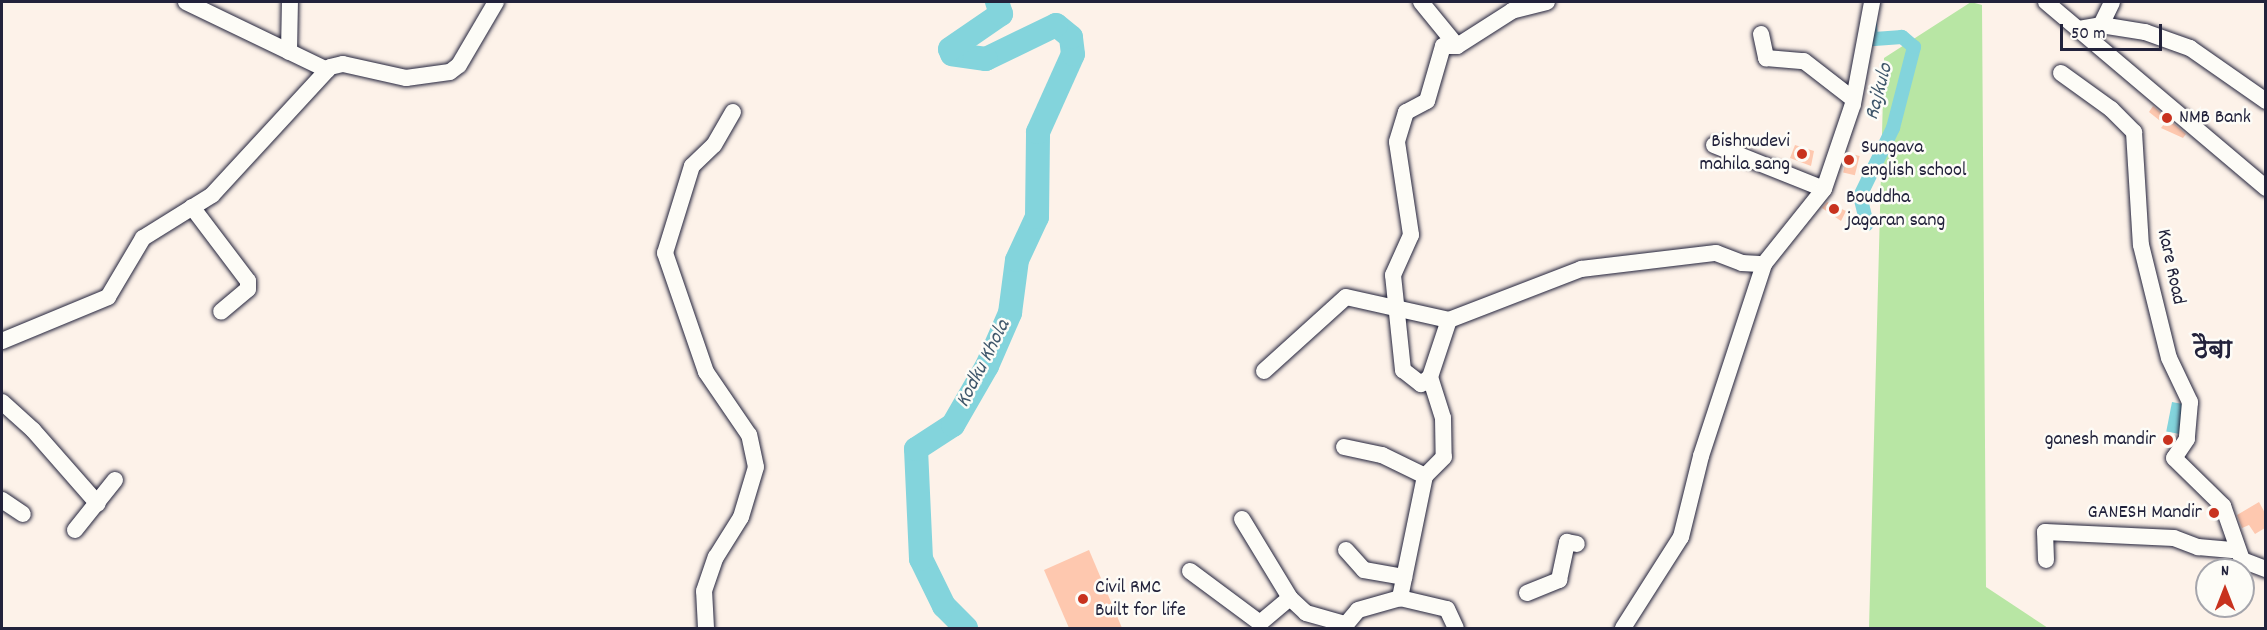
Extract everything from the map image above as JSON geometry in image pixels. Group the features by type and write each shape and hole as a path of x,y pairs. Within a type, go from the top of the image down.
{"street":[{"path":"186,2 327,70"},
{"path":"289,52 290,2"},
{"path":"2,341 103,301 118,286 143,238 212,195 266,141 327,70 343,64 406,78 450,72 459,65 496,2"},
{"path":"1421,2 1457,46"},
{"path":"1623,628 1681,537 1701,456 1764,264 1824,189 1853,99 1872,2"},
{"path":"2046,2 2265,188"},
{"path":"2101,25 2112,2"},
{"path":"1449,320 1430,377 1421,384 1403,370 1394,311 1393,275 1411,235 1397,142 1406,112 1427,101 1443,46 1457,46 1512,11 1533,3"},
{"path":"2079,29 2101,25 2145,32 2190,48 2265,101"},
{"path":"1761,34 1766,58 1804,61 1853,99"},
{"name":"Kare Road","path":"2061,73 2111,109 2133,132 2140,245 2169,358 2190,402 2187,439 2174,458 2223,506 2235,550"},
{"path":"706,628 704,591 716,557 741,517 756,467 748,435 706,372 665,253 693,166 714,145 733,112"},
{"path":"1714,145 1824,189"},
{"path":"192,207 248,281 248,289 221,312"},
{"path":"1264,371 1346,297 1382,303 1394,311 1449,320 1581,268 1716,252 1742,263 1764,264"},
{"path":"1400,598 1425,476 1444,457 1443,418 1430,377"},
{"path":"2,402 33,430 98,504"},
{"path":"1344,447 1382,455 1425,476"},
{"path":"75,530 115,480"},
{"path":"2,500 23,514"},
{"path":"1242,519 1290,598 1306,613 1344,626 1358,610 1385,606 1400,598 1447,609 1456,628"},
{"path":"2046,560 2045,532 2174,538 2198,548 2235,550 2242,560 2265,569"},
{"path":"1527,594 1559,580 1567,542 1576,544"},
{"path":"1346,550 1364,570 1404,578"},
{"path":"1190,571 1260,623 1290,598"}],"green space":[{"path":"1971,2 1982,5 1986,587 2048,628 1869,628 1884,58"}],"water":[{"path":"2172,402 2187,405 2181,434 2166,431"}],"building":[{"path":"2153,106 2186,134 2183,138 2161,128 2164,124 2149,112"},
{"name":"Bishnudevi mahila sang","path":"1795,145 1814,151 1811,166 1790,158"},
{"path":"1848,153 1860,156 1855,175 1843,172"},
{"name":"Bouddha jagaran sang","path":"1827,202 1846,211 1841,221 1822,208"},
{"path":"2259,502 2265,513 2265,528 2255,534 2249,525 2242,528 2237,515"},
{"name":"Civil RMC Built for life","path":"1089,550 1122,628 1069,628 1044,570"}],"waterway":[{"name":"Kodku Khola","path":"966,628 944,606 921,559 916,449 953,425 987,366 1010,313 1017,260 1037,217 1038,132 1073,54 1071,37 1056,25 986,59 952,54 950,49 1001,14 997,2"},
{"name":"Rajkulo","path":"1867,224 1860,196 1893,128 1914,47 1902,37 1871,39 1870,24"}],"place":[{"name":"NMB Bank","path":"2167,118"},
{"name":"Bishnudevi mahila sang","path":"1802,154"},
{"name":"Sungava english school","path":"1849,160"},
{"name":"Bouddha jagaran sang","path":"1834,209"},
{"name":"ganesh mandir","path":"2168,440"},
{"name":"GANESH Mandir","path":"2214,513"},
{"name":"Civil RMC Built for life","path":"1083,599"}],"district":[{"name":"ठैबा","path":"2213,352"}]}
